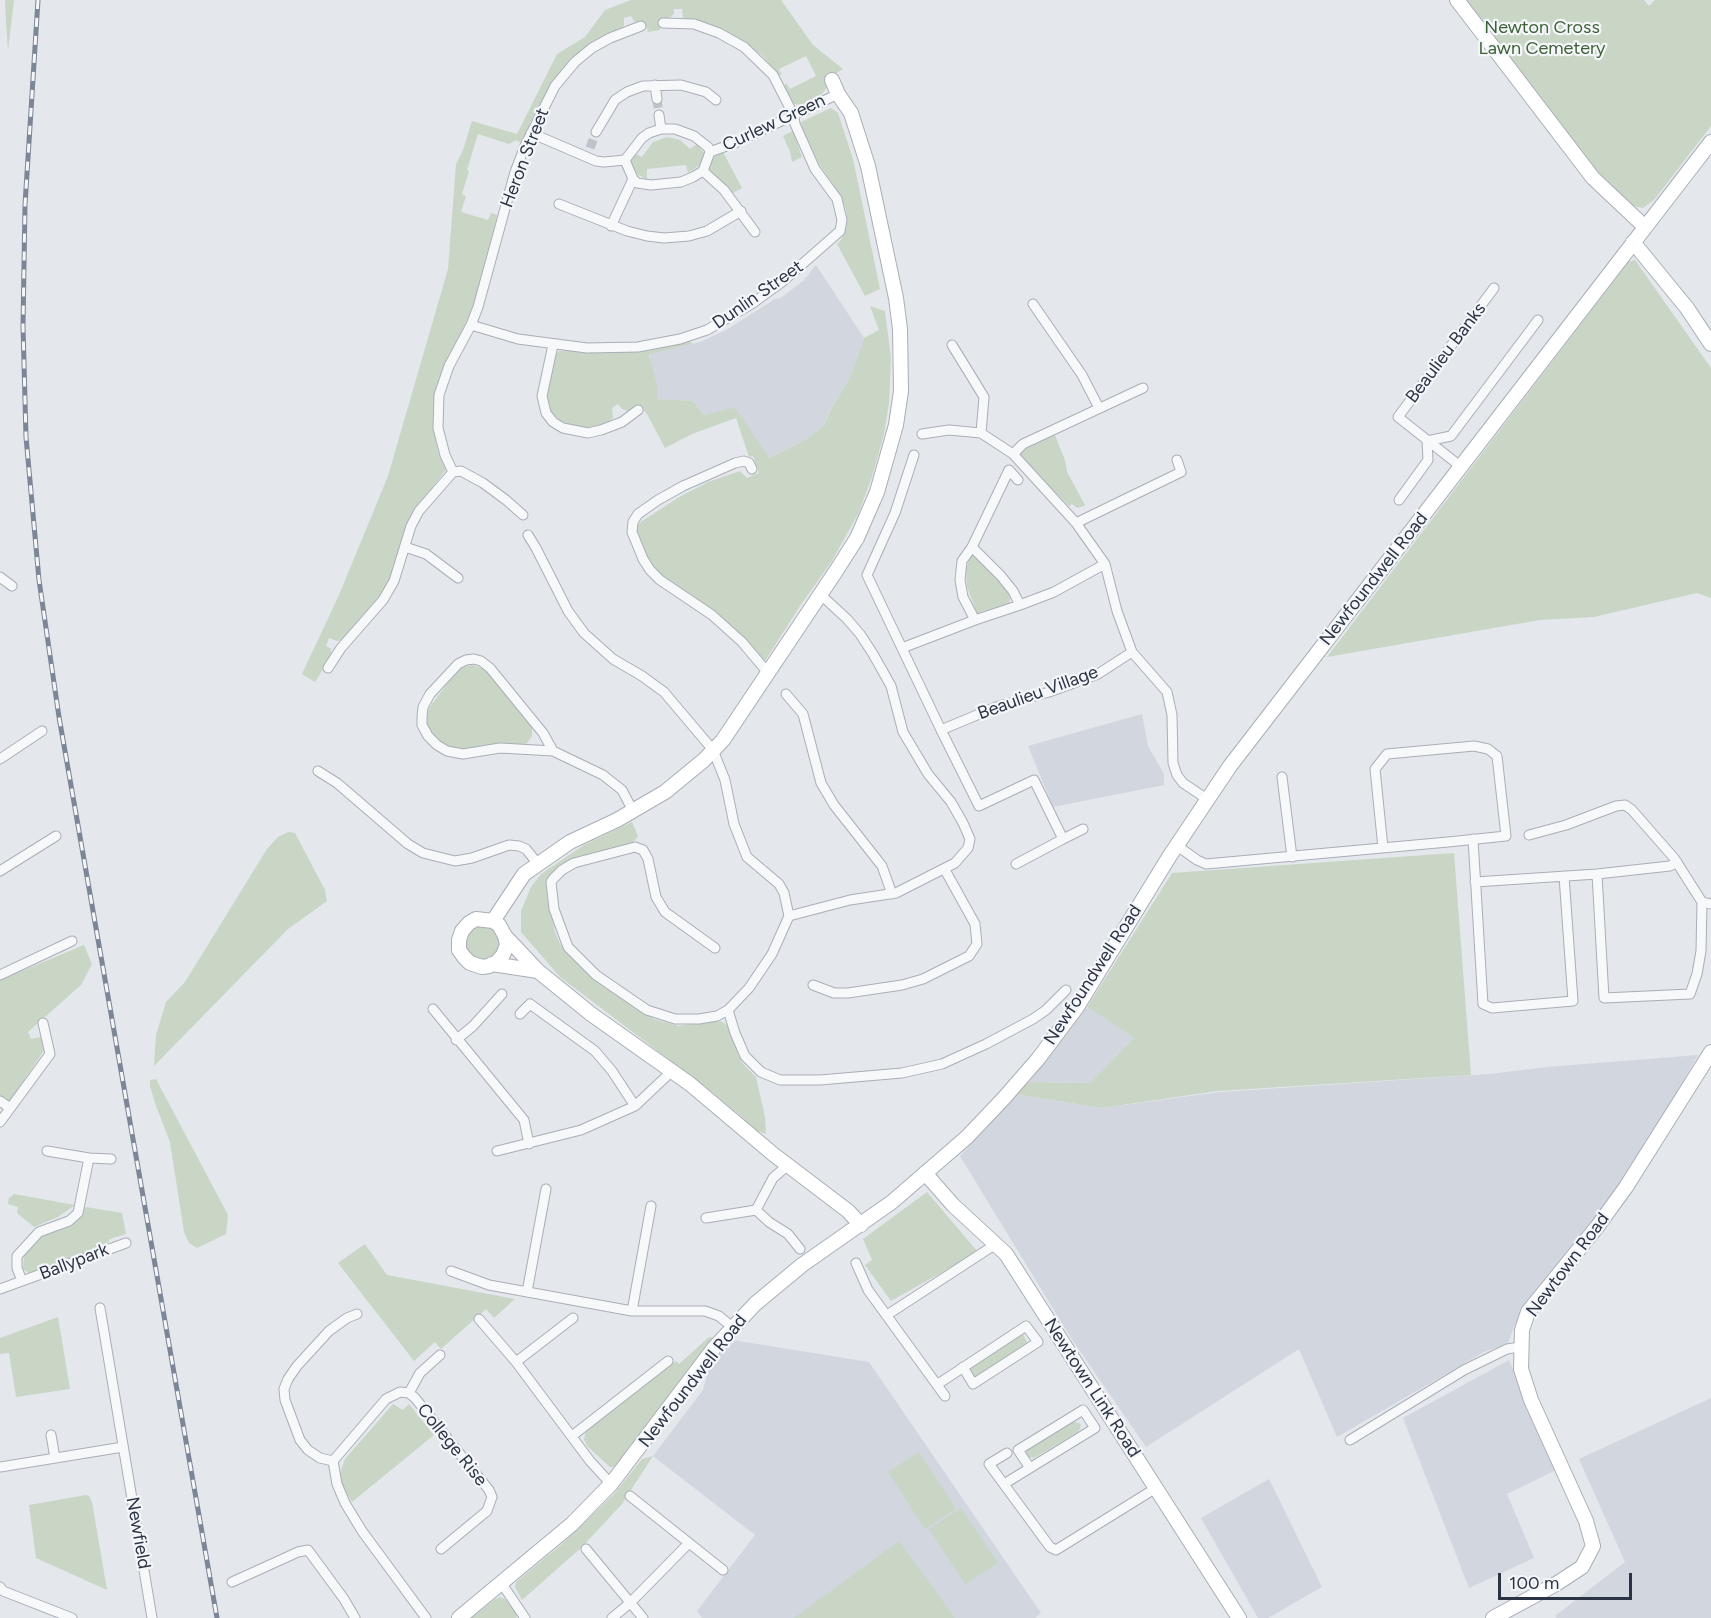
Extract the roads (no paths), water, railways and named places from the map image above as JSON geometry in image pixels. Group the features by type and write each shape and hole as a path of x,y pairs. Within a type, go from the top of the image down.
{"street":[{"path":"1456,0 1593,178 1645,228"},
{"path":"678,12 679,23"},
{"name":"Heron Street","path":"453,472 440,439 437,414 439,395 449,366 471,325 515,172 531,133 555,86 575,62 592,48 637,28 628,19"},
{"name":"Dunlin Street","path":"471,325 518,339 587,348 638,347 680,339 707,330 783,282 840,231 842,220 837,198 815,169 795,124 794,116 773,75 744,47 707,28 679,23 663,23"},
{"path":"493,921 524,874 570,842 633,811 665,792 713,750 736,723 857,538 877,492 896,425 901,391 900,329 868,166 851,113 832,80"},
{"path":"596,132 615,100 643,86 668,84 694,87 717,100"},
{"path":"655,85 657,99"},
{"name":"Curlew Green","path":"710,152 737,142 838,94"},
{"path":"659,115 661,129"},
{"path":"531,133 588,151 596,161 604,162 625,160 642,138 661,129 675,129 693,136 708,147 710,152 703,171 693,177 651,185 638,183 633,179 625,160"},
{"name":"Newfoundwell Road","path":"459,1618 572,1524 611,1484 732,1327 774,1287 861,1225 967,1137 1038,1059 1077,1006 1207,799 1460,466 1711,142"},
{"path":"703,171 724,190 755,232"},
{"path":"611,226 633,179"},
{"path":"559,204 611,226 647,236 664,238 688,236 707,231 741,211"},
{"path":"1633,242 1687,308 1711,344"},
{"name":"Beaulieu Banks","path":"1460,466 1398,417 1494,288"},
{"path":"1033,304 1082,375 1099,408"},
{"path":"1399,500 1428,460 1427,441 1451,436 1538,320"},
{"path":"553,345 542,396 546,414 553,422 563,428 588,433 622,422 639,410"},
{"path":"952,345 984,397 981,433"},
{"path":"1013,454 1023,444 1143,387"},
{"path":"922,434 949,430 981,433 1013,454 1076,523 1105,564 1117,611 1132,652 1167,692 1172,715 1173,763 1177,775 1183,783 1207,799"},
{"path":"914,455 895,513 867,575 979,806 1034,780 1063,839"},
{"path":"1076,523 1182,472 1177,460"},
{"path":"752,469 749,463 744,461 735,463 683,486 638,514 633,522 632,532 642,559 650,570 660,580 712,615 742,642 769,674"},
{"path":"975,620 963,597 960,580 962,561 972,547 1009,470 1018,480"},
{"path":"328,668 341,648 383,600 394,581 411,526 419,511 453,472 461,471 483,483 523,515"},
{"path":"528,535 568,610 584,633 613,659 664,692 713,750 725,780 734,824 747,858 779,884 784,892 789,916 779,942 749,988 728,1011 717,1016 699,1019 675,1019 647,1010 596,975 568,947 554,909 551,882 562,870 574,863 626,849 640,848 648,859 656,897 665,912 715,948"},
{"path":"405,547 426,554 458,578"},
{"path":"972,547 1001,576 1013,591 1020,605"},
{"path":"902,648 1054,592 1105,564"},
{"path":"0,577 12,586"},
{"path":"789,916 850,900 892,894 945,870 955,863 968,848 970,839 951,802 928,774 903,732 891,686 873,654 847,619 820,594"},
{"name":"Beaulieu Village","path":"941,730 996,707 1098,674 1132,652"},
{"path":"553,751 543,733 490,668 481,661 466,660 458,664 430,694 423,707 422,725 428,736 447,751 464,754 500,748 553,751 603,775 622,790 633,811"},
{"path":"786,694 802,714 821,783 834,805 882,866 892,894"},
{"path":"0,759 42,730"},
{"path":"1176,845 1206,864 1292,857 1506,836 1497,756 1488,749 1474,746 1387,754 1375,769 1383,848"},
{"path":"318,771 337,783 408,844 423,853 455,861 472,858 509,845 526,849 538,864"},
{"path":"1282,777 1292,857"},
{"path":"1529,835 1566,825 1616,806 1625,805 1632,810 1677,862 1707,903 1701,951 1690,994 1604,998 1597,874"},
{"path":"1016,864 1083,829"},
{"path":"0,871 56,836"},
{"path":"1473,839 1483,1004 1492,1008 1573,1001 1564,876"},
{"path":"1475,882 1597,874 1670,866 1677,862"},
{"path":"813,985 834,993 848,993 902,985 923,979 969,956 977,944 975,924 945,870"},
{"path":"506,936 507,945 503,956 492,964 482,967 470,963 459,950 462,931 469,923 477,919 493,921 499,925 538,971 591,1014 690,1084 848,1211 861,1225"},
{"path":"0,975 72,941"},
{"path":"492,964 538,971"},
{"path":"728,1011 745,1056 761,1072 780,1080 820,1080 902,1073 942,1064 1033,1019 1046,1010 1065,990"},
{"path":"456,1040 473,1026 502,994"},
{"path":"520,1014 538,996"},
{"path":"530,1004 595,1051 612,1071 635,1106"},
{"path":"433,1009 456,1040 524,1120 529,1144"},
{"path":"0,1122 50,1054 44,1023"},
{"name":"Newtown Road","path":"1493,1618 1556,1584 1582,1567 1593,1546 1586,1521 1531,1400 1521,1369 1522,1330 1528,1312 1597,1227 1626,1187 1711,1052"},
{"path":"497,1151 581,1130 635,1106 672,1071"},
{"path":"0,1101 10,1108"},
{"path":"47,1151 111,1160"},
{"name":"Ballypark","path":"22,1281 17,1268 17,1256 39,1232 69,1221 78,1213 89,1158"},
{"path":"756,1210 773,1178 788,1165"},
{"name":"Newtown Link Road","path":"925,1173 953,1205 1006,1254 1239,1618"},
{"path":"527,1292 546,1189"},
{"path":"632,1311 651,1206"},
{"path":"705,1218 756,1210"},
{"path":"756,1210 788,1234 800,1249"},
{"name":"Ballypark","path":"0,1289 126,1243"},
{"path":"886,1315 996,1244"},
{"path":"856,1263 868,1290 945,1396"},
{"path":"451,1271 489,1285 632,1311 705,1311 719,1316 732,1327"},
{"name":"Newfield","path":"100,1308 152,1618"},
{"path":"357,1314 329,1331 297,1366 284,1389 285,1400 300,1440 308,1450 320,1458 333,1461 337,1484 345,1503 362,1531 426,1618"},
{"path":"516,1362 573,1318"},
{"path":"479,1319 516,1362 590,1461 611,1484"},
{"path":"938,1384 963,1367 1026,1326 1038,1342 973,1384 963,1367"},
{"path":"1350,1440 1464,1370 1507,1349 1520,1347"},
{"name":"College Rise","path":"409,1393 420,1374 440,1355"},
{"path":"572,1436 668,1360"},
{"name":"College Rise","path":"333,1461 386,1399 394,1393 409,1393 489,1490 492,1497 487,1511 441,1549"},
{"path":"1004,1484 1030,1468 1095,1428 1083,1410 1018,1450 1030,1468"},
{"path":"51,1435 55,1458"},
{"path":"0,1467 123,1447"},
{"path":"1007,1453 989,1464 1050,1547 1056,1550 1156,1488"},
{"path":"630,1496 723,1570"},
{"path":"612,1618 630,1603 689,1543"},
{"path":"586,1549 643,1618"},
{"path":"232,1582 298,1552 308,1550 355,1618"},
{"path":"502,1584 525,1618"},
{"path":"0,1587 3,1591 72,1618"}],"tunnel":[{"path":"657,99 659,115"},
{"path":"590,148 596,132"}],"railway":[{"path":"38,0 25,205 23,326 26,437 39,580 59,717 217,1618"}],"park label":[{"name":"Newton Cross Lawn Cemetery","path":"1542,38"}]}
